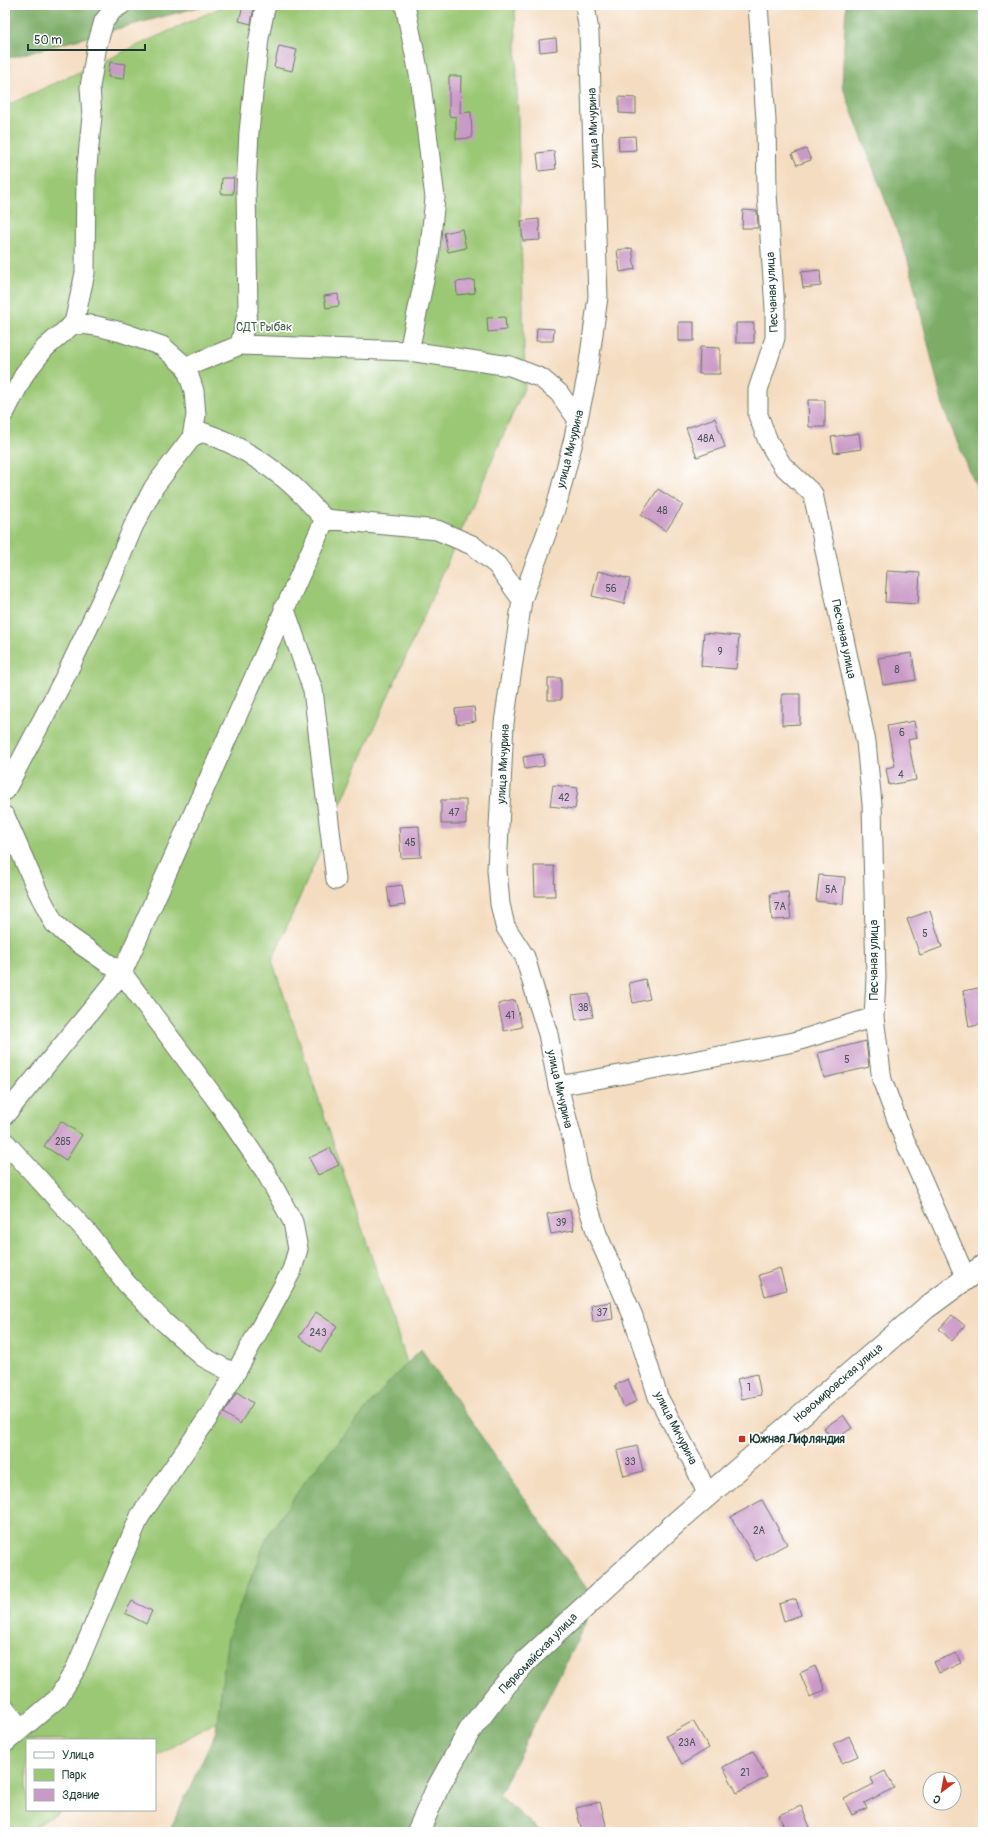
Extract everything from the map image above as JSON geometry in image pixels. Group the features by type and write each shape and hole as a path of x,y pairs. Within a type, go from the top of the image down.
{"main road":[{"name":"Новомировская улица","path":"679,1520 842,1378 926,1308 975,1272"},
{"name":"Первомайская улица","path":"418,1832 454,1757 470,1730 496,1696 526,1661 562,1626 679,1520"}],"street":[{"path":"5,412 25,373 45,348 74,323 85,273 86,176 92,116 90,87 97,45 104,21 113,10 121,5"},
{"path":"240,345 248,310 246,189 250,132 259,38 265,8 268,5"},
{"path":"405,5 421,84 435,198 428,257 409,351"},
{"name":"улица Мичурина","path":"585,5 589,32 598,297 587,377 578,420 556,507 522,600 504,723 497,870 500,904 505,926 525,957 548,1034 558,1086 573,1141 580,1181 597,1234 633,1316 658,1397 692,1460 708,1496"},
{"name":"Песчаная улица","path":"758,5 766,120 767,193 775,316 775,338 758,390 758,415 768,442 782,465 813,494 866,742 872,804 876,978 874,1017 882,1080 905,1142 975,1272"},
{"path":"74,323 98,326 121,332 162,346 186,367 194,391 196,415 192,437"},
{"path":"186,367 240,345 409,351 510,366 540,378 559,393 578,420"},
{"path":"5,791 66,675 110,582 133,527 154,487 192,437 202,432 208,433 250,455 286,480 324,519 437,530 472,545 497,565 522,600"},
{"path":"6,1108 122,973 324,519"},
{"path":"284,607 314,690 336,880"},
{"path":"5,816 38,892 54,924 67,935 122,973 220,1105 257,1159 293,1222 298,1249 292,1270 236,1374 210,1415 140,1516 75,1670 58,1698 5,1743"},
{"path":"558,1086 794,1042 874,1017"},
{"path":"5,1142 88,1233 126,1283 164,1322 203,1357 236,1374"},
{"path":"5,1708 21,1729"}],"green space":[{"path":"5,5 206,5 5,59"},
{"name":"СДТ Рыбак","path":"226,5 515,5 525,386 272,960 477,1571 156,1756 156,1739 26,1739 26,1811 61,1811 25,1832 5,1832 5,106"},
{"path":"846,5 983,5 983,503 944,410 908,260 842,85"},
{"path":"421,1349 589,1592 587,1620 499,1795 541,1832 169,1832 216,1731 228,1636 267,1537 306,1480 389,1382"}],"building":[{"path":"243,5 254,7 251,24 239,21"},
{"path":"556,38 557,50 540,52 539,40"},
{"path":"279,46 297,50 292,71 274,67"},
{"path":"110,62 126,64 124,79 108,77"},
{"path":"449,76 461,76 460,113 471,112 472,138 456,139 456,117 449,116"},
{"path":"619,97 636,98 636,114 619,113"},
{"path":"635,136 636,150 619,151 618,137"},
{"path":"806,149 811,160 797,165 792,154"},
{"path":"554,151 556,169 539,171 537,153"},
{"path":"222,178 234,178 233,194 221,194"},
{"path":"743,210 757,211 758,228 742,228"},
{"path":"539,219 540,240 523,241 521,221"},
{"path":"462,229 466,248 448,252 444,233"},
{"path":"632,248 635,269 620,272 617,250"},
{"path":"820,270 821,286 803,288 801,272"},
{"path":"474,280 475,293 457,295 456,282"},
{"path":"338,294 339,306 326,308 324,296"},
{"path":"505,317 506,330 488,332 487,318"},
{"path":"679,322 694,322 694,341 679,341"},
{"path":"736,323 754,323 754,343 736,343"},
{"path":"537,328 554,329 553,341 536,341"},
{"path":"700,347 720,348 720,374 699,374"},
{"path":"808,400 825,400 825,427 809,427"},
{"path":"715,418 725,447 697,457 686,428"},
{"path":"859,433 861,449 834,453 831,437"},
{"path":"658,489 683,505 666,531 641,515"},
{"path":"598,571 630,579 624,604 592,596"},
{"path":"887,571 920,573 918,604 885,602"},
{"path":"704,633 739,636 736,669 701,666"},
{"path":"912,653 916,680 883,685 878,658"},
{"path":"548,678 561,678 561,700 548,700"},
{"path":"782,694 800,694 800,724 782,725"},
{"path":"474,707 476,721 457,724 455,709"},
{"path":"914,721 917,738 908,740 916,780 889,785 886,768 895,766 887,726"},
{"path":"543,754 544,766 525,769 523,757"},
{"path":"553,785 578,788 575,809 550,806"},
{"path":"441,800 466,800 466,824 441,824"},
{"path":"419,826 421,857 401,858 399,827"},
{"path":"534,866 554,866 555,896 535,896"},
{"path":"819,875 845,877 843,904 816,901"},
{"path":"402,885 405,905 390,907 387,887"},
{"path":"788,892 791,919 772,920 770,894"},
{"path":"930,911 942,947 920,955 907,919"},
{"path":"645,979 650,999 633,1003 629,983"},
{"path":"983,987 983,1024 969,1027 963,991"},
{"path":"589,994 593,1017 576,1020 572,996"},
{"path":"515,1000 522,1027 504,1031 498,1004"},
{"path":"866,1041 869,1067 824,1078 818,1053"},
{"path":"61,1121 82,1135 66,1160 44,1146"},
{"path":"330,1148 339,1165 318,1175 309,1158"},
{"path":"570,1210 574,1230 551,1234 547,1214"},
{"path":"780,1268 786,1290 765,1296 759,1275"},
{"path":"611,1302 613,1319 593,1322 591,1305"},
{"path":"316,1312 337,1326 321,1352 299,1337"},
{"path":"952,1315 965,1326 952,1341 939,1329"},
{"path":"757,1374 761,1395 742,1399 737,1379"},
{"path":"628,1379 637,1401 624,1407 615,1385"},
{"path":"237,1392 253,1403 240,1424 224,1413"},
{"path":"843,1415 852,1428 833,1441 824,1428"},
{"path":"637,1446 643,1471 624,1476 617,1451"},
{"path":"762,1500 787,1544 756,1561 731,1517"},
{"path":"796,1599 801,1615 784,1621 779,1604"},
{"path":"132,1601 152,1611 146,1624 125,1613"},
{"path":"956,1653 961,1663 939,1673 934,1662"},
{"path":"815,1666 825,1690 810,1697 800,1673"},
{"path":"693,1721 709,1748 682,1764 666,1736"},
{"path":"849,1736 858,1756 842,1763 833,1744"},
{"path":"753,1751 767,1777 737,1793 723,1767"},
{"path":"885,1771 894,1788 864,1803 867,1808 852,1815 844,1799 874,1784 871,1778"},
{"path":"600,1802 608,1832 582,1832 576,1808"},
{"path":"801,1806 810,1827 798,1832 786,1832 779,1815"}],"place":[{"name":"Южная Лифляндия","path":"742,1439"}]}
